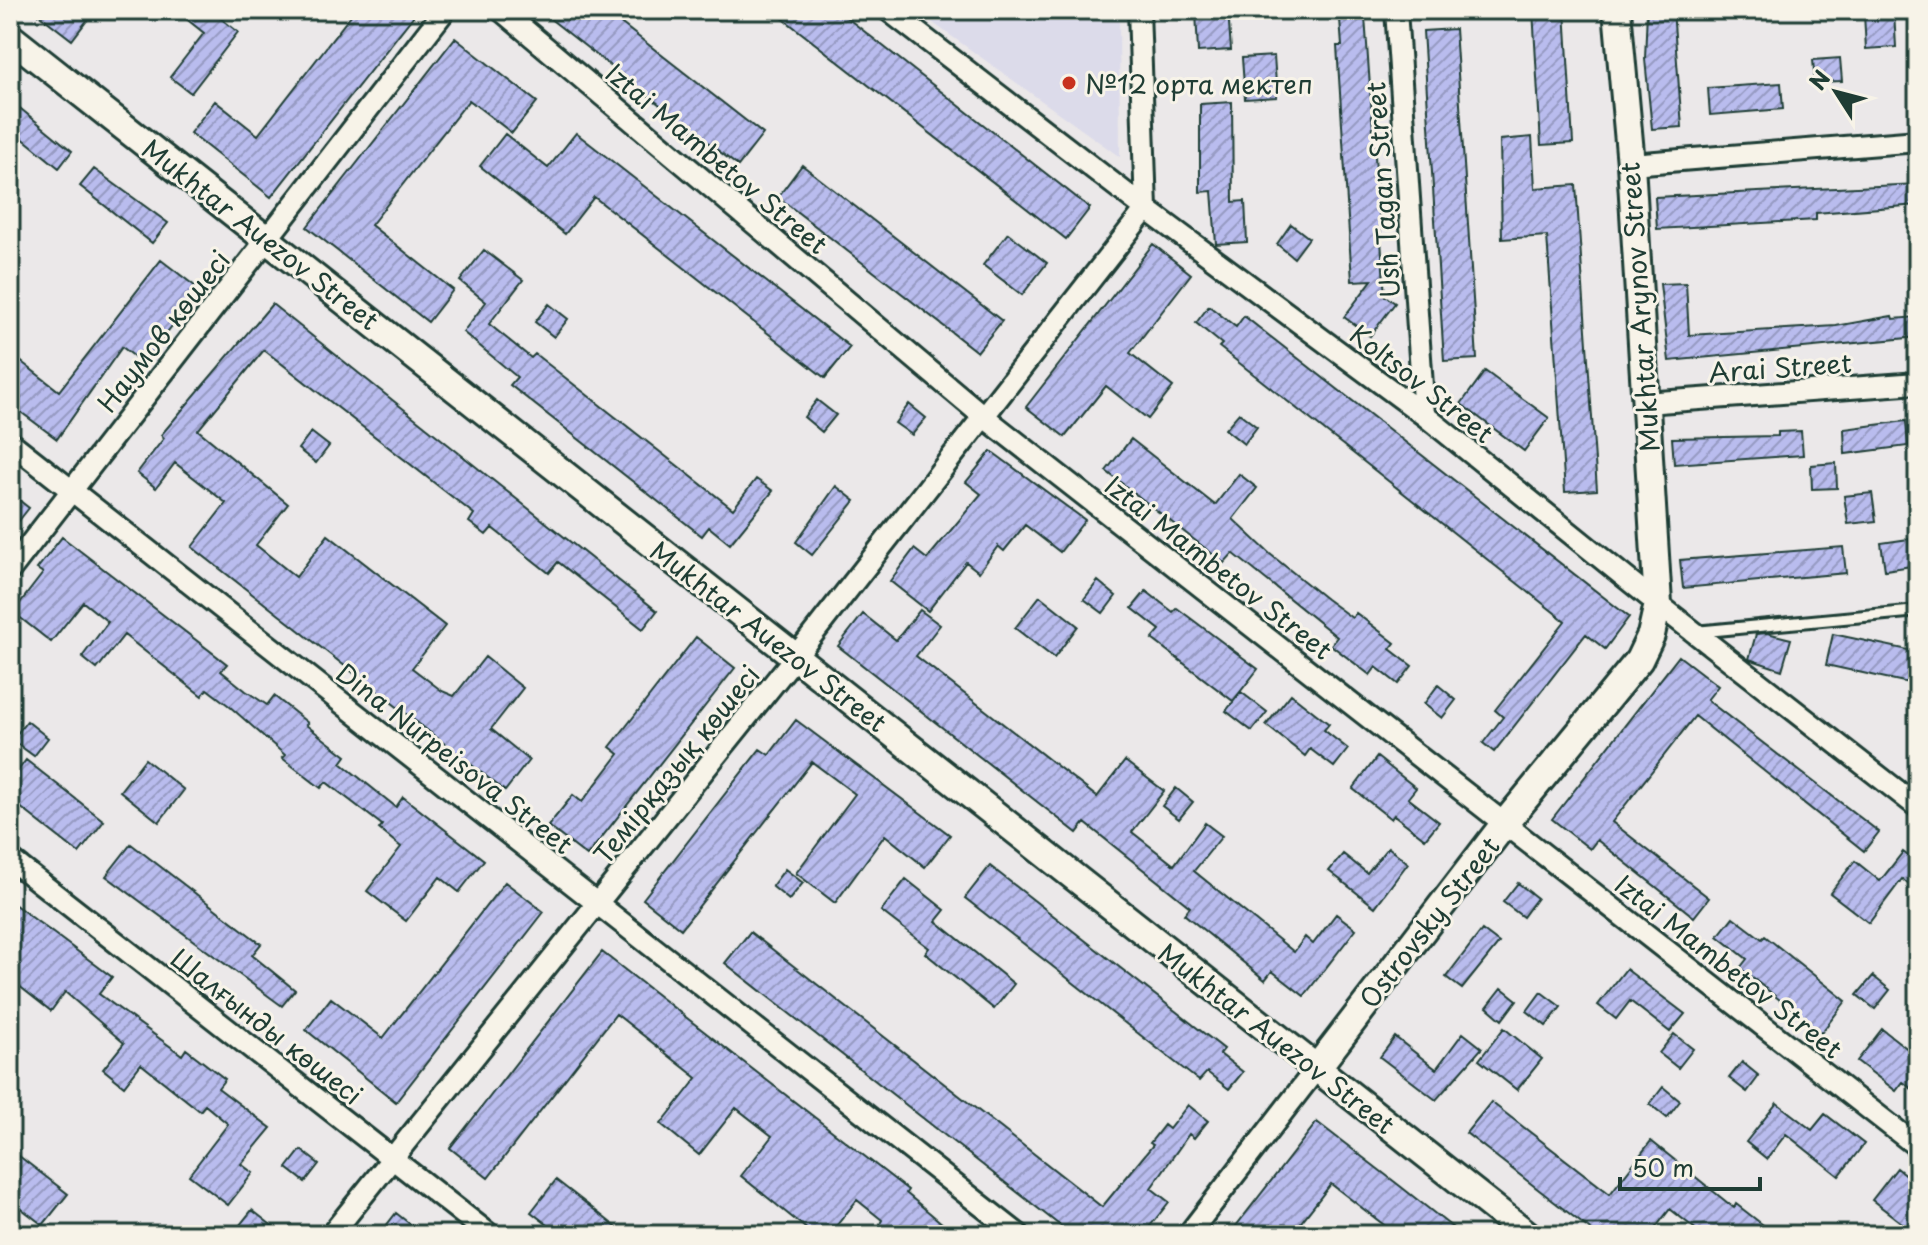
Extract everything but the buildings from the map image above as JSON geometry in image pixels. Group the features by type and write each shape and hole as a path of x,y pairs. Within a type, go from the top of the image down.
{"street":[{"name":"Наумов көшесі","path":"10,570 445,10"},
{"name":"Iztai Mambetov Street","path":"501,10 983,416 1918,1147"},
{"name":"Koltsov Street","path":"888,10 1146,209 1424,415 1693,632 1918,807"},
{"path":"1139,10 1146,209"},
{"name":"Ush Tagan Street","path":"1396,10 1424,415"},
{"name":"Mukhtar Arynov Street","path":"1617,10 1631,164 1658,604"},
{"name":"Mukhtar Auezov Street","path":"10,37 1528,1235"},
{"path":"1631,164 1918,141"},
{"name":"Темірқазық көшесі","path":"331,1235 795,657 1146,209"},
{"name":"Arai Street","path":"1645,403 1918,383"},
{"name":"Dina Nurpeisova Street","path":"10,442 1019,1235"},
{"name":"Ostrovsky Street","path":"1188,1235 1505,823 1639,660 1651,635 1658,604"},
{"name":"Шалғынды көшесі","path":"10,859 490,1235"}],"lane":[{"path":"1693,632 1918,611"}],"shaded area":[{"name":"№12 орта мектеп","path":"915,10 1119,10 1120,157"}],"place":[{"name":"№12 орта мектеп","path":"1069,83"}]}
